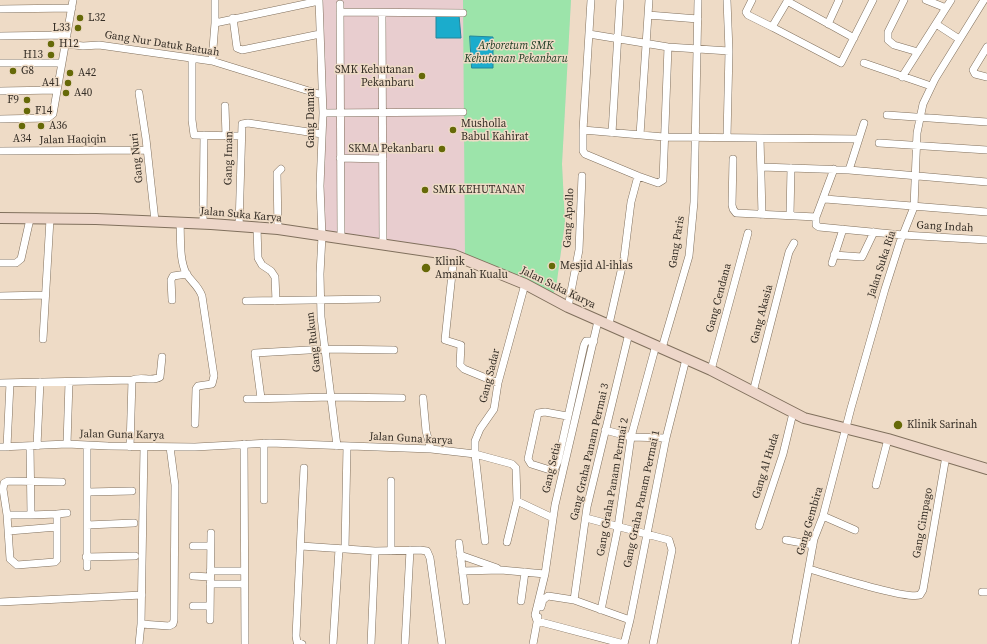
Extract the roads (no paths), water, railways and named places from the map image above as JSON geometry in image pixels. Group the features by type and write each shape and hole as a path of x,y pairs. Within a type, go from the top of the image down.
{"main road":[{"name":"Jalan Suka Karya","path":"0,218 155,221 257,228 341,238 454,255 525,284 598,321 629,333 711,370 804,418 888,439 987,468"}],"street":[{"path":"0,119 48,118 53,114 73,0"},
{"path":"212,61 215,0"},
{"path":"591,0 582,130 583,151 586,154 638,176 658,182 663,180 668,47"},
{"path":"612,133 620,0"},
{"path":"640,135 649,0"},
{"name":"Gang Paris","path":"659,347 688,256 694,202 698,0"},
{"path":"727,0 729,51 727,138"},
{"path":"752,0 746,9 748,15 841,64 873,0"},
{"path":"828,24 839,0"},
{"path":"904,0 888,32 888,40 894,44 918,52"},
{"path":"926,0 946,8"},
{"path":"902,76 951,0"},
{"path":"864,64 931,87 984,0"},
{"path":"215,23 319,1"},
{"name":"Gang Damai","path":"319,1 323,113 320,186 322,236"},
{"path":"772,27 787,1 854,38"},
{"path":"340,4 341,238"},
{"path":"0,9 72,8"},
{"path":"340,12 463,13"},
{"path":"382,12 383,244"},
{"path":"648,15 698,19"},
{"path":"233,18 237,48 242,50 320,34"},
{"path":"936,24 956,37"},
{"path":"589,34 668,47 729,51"},
{"path":"0,36 67,35"},
{"name":"Gang Nur Datuk Batuah","path":"66,44 83,46 99,45 212,61 322,95"},
{"path":"987,47 973,70 975,74 987,77"},
{"path":"192,58 192,120 194,135 240,136"},
{"path":"0,63 62,63"},
{"name":"Jalan Suka Ria","path":"846,428 885,289 914,207 917,133 923,104 931,87"},
{"path":"0,91 57,90"},
{"name":"Gang Nuri","path":"139,93 155,221"},
{"path":"225,106 226,136"},
{"path":"323,113 463,112"},
{"path":"887,115 987,122"},
{"name":"Gang Iman","path":"239,227 240,136 242,124 244,123 322,134"},
{"path":"849,170 864,123"},
{"path":"582,130 664,137 859,139"},
{"path":"203,224 204,135"},
{"path":"760,138 762,215"},
{"path":"879,143 987,150"},
{"name":"Jalan Haqiqin","path":"0,151 147,150"},
{"path":"340,158 383,159"},
{"path":"733,160 733,209 736,213 816,217 825,198 834,170"},
{"path":"761,166 849,170 987,182"},
{"path":"790,168 790,215"},
{"path":"278,230 277,173 281,169"},
{"name":"Gang Apollo","path":"568,307 579,250 582,176"},
{"path":"608,324 624,258 631,202 638,176"},
{"path":"825,198 914,207 987,212"},
{"name":"Gang Indah","path":"816,217 816,225 818,227 903,236 987,240"},
{"path":"0,263 16,263 21,259 30,219"},
{"path":"43,339 50,219"},
{"path":"180,223 184,266 187,274 199,287 202,296 214,376 212,384 198,386 196,389 195,424"},
{"path":"257,228 258,258 262,265 276,277 276,301"},
{"path":"832,263 843,229"},
{"name":"Gang Cendana","path":"711,370 748,232"},
{"path":"834,255 862,257 874,232"},
{"name":"Gang Rukun","path":"322,236 320,274 321,317 337,446"},
{"name":"Gang Akasia","path":"753,392 789,252 794,242"},
{"path":"454,255 445,340 461,345 460,365 464,369 498,383"},
{"path":"172,300 171,280 173,276 187,274"},
{"name":"Gang Sadar","path":"485,541 474,454 475,441 480,430 494,409 498,383 525,284"},
{"path":"0,296 45,295"},
{"path":"246,301 377,299"},
{"name":"Gang Setia","path":"537,621 535,615 545,574 553,518 598,321"},
{"name":"Gang Graha Panam Permai 3","path":"574,600 586,518 605,430 629,333"},
{"path":"567,416 545,412 538,413 528,459 531,464 550,470 555,468 584,344 586,341 594,341"},
{"name":"Gang Graha Panam Permai 2","path":"601,610 618,527 631,437 659,347"},
{"path":"261,398 255,353 326,349 394,350"},
{"path":"0,383 132,380 137,378 157,378 160,377 162,357"},
{"name":"Gang Graha Panam Permai 1","path":"624,644 666,438 686,359"},
{"path":"130,446 132,380"},
{"path":"31,515 34,446 40,382"},
{"path":"67,444 69,382"},
{"path":"4,447 10,383"},
{"path":"247,399 332,397 402,398"},
{"path":"423,398 426,431 431,449"},
{"name":"Gang Al Huda","path":"759,526 783,454 793,413"},
{"name":"Gang Gembira","path":"797,643 813,545 823,516 846,428"},
{"path":"605,430 631,437 666,438"},
{"path":"876,485 888,439"},
{"path":"264,443 264,500"},
{"name":"Jalan Guna Karya","path":"4,447 67,444 170,447 264,443 337,446"},
{"path":"244,444 244,644"},
{"path":"87,445 87,567"},
{"name":"Jalan Guna karya","path":"337,446 431,449 474,454 512,464 516,468 517,475 516,501"},
{"path":"333,644 342,549 347,446"},
{"path":"139,644 142,595 144,447"},
{"path":"141,624 169,626 173,624 174,620 175,485 170,447"},
{"name":"Gang Cimpago","path":"808,569 909,596 919,596 922,593 946,456"},
{"path":"302,644 297,642 296,636 304,468"},
{"path":"57,514 57,560 51,564 17,565 12,562 10,559 9,531 3,489 4,483 8,481 62,482"},
{"path":"391,481 391,551"},
{"path":"88,492 132,491"},
{"path":"507,542 516,501 553,518"},
{"path":"7,515 68,513"},
{"path":"823,516 855,530"},
{"path":"586,518 669,540 672,543 672,550 653,644"},
{"path":"87,525 134,523"},
{"path":"9,531 57,527"},
{"path":"210,620 211,533"},
{"path":"786,540 813,545"},
{"path":"459,543 466,601"},
{"path":"193,546 210,546"},
{"path":"301,546 375,551 424,550 430,558 442,644"},
{"path":"405,644 410,550"},
{"path":"371,644 375,551"},
{"path":"460,555 501,570"},
{"path":"86,557 136,556"},
{"path":"462,571 501,570 545,574"},
{"path":"210,577 244,571"},
{"path":"521,601 525,572"},
{"path":"193,576 210,577 244,584"},
{"path":"0,602 142,595"},
{"path":"533,644 537,621 546,597 574,600 630,620"},
{"path":"193,606 210,606"},
{"path":"537,621 624,644"}],"water":[{"path":"459,15 461,38 436,38 436,16"},
{"path":"470,36 493,37 493,68 472,68"}],"place":[{"name":"L32","path":"80,18"},
{"name":"L33","path":"78,28"},
{"name":"H12","path":"51,44"},
{"name":"H13","path":"51,55"},
{"name":"G8","path":"13,71"},
{"name":"A42","path":"70,73"},
{"name":"SMK Kehutanan Pekanbaru","path":"422,76"},
{"name":"A41","path":"68,83"},
{"name":"A40","path":"66,93"},
{"name":"F9","path":"27,100"},
{"name":"F14","path":"27,111"},
{"name":"A34","path":"22,126"},
{"name":"A36","path":"41,126"},
{"name":"Musholla Babul Kahirat","path":"453,130"},
{"name":"SKMA Pekanbaru","path":"442,149"},
{"name":"SMK KEHUTANAN","path":"425,190"},
{"name":"Mesjid Al-ihlas","path":"552,266"},
{"name":"Klinik Amanah Kualu","path":"426,268"},
{"name":"Klinik Sarinah","path":"898,425"}],"park label":[{"name":"Arboretum SMK Kehutanan Pekanbaru","path":"516,52"}]}
